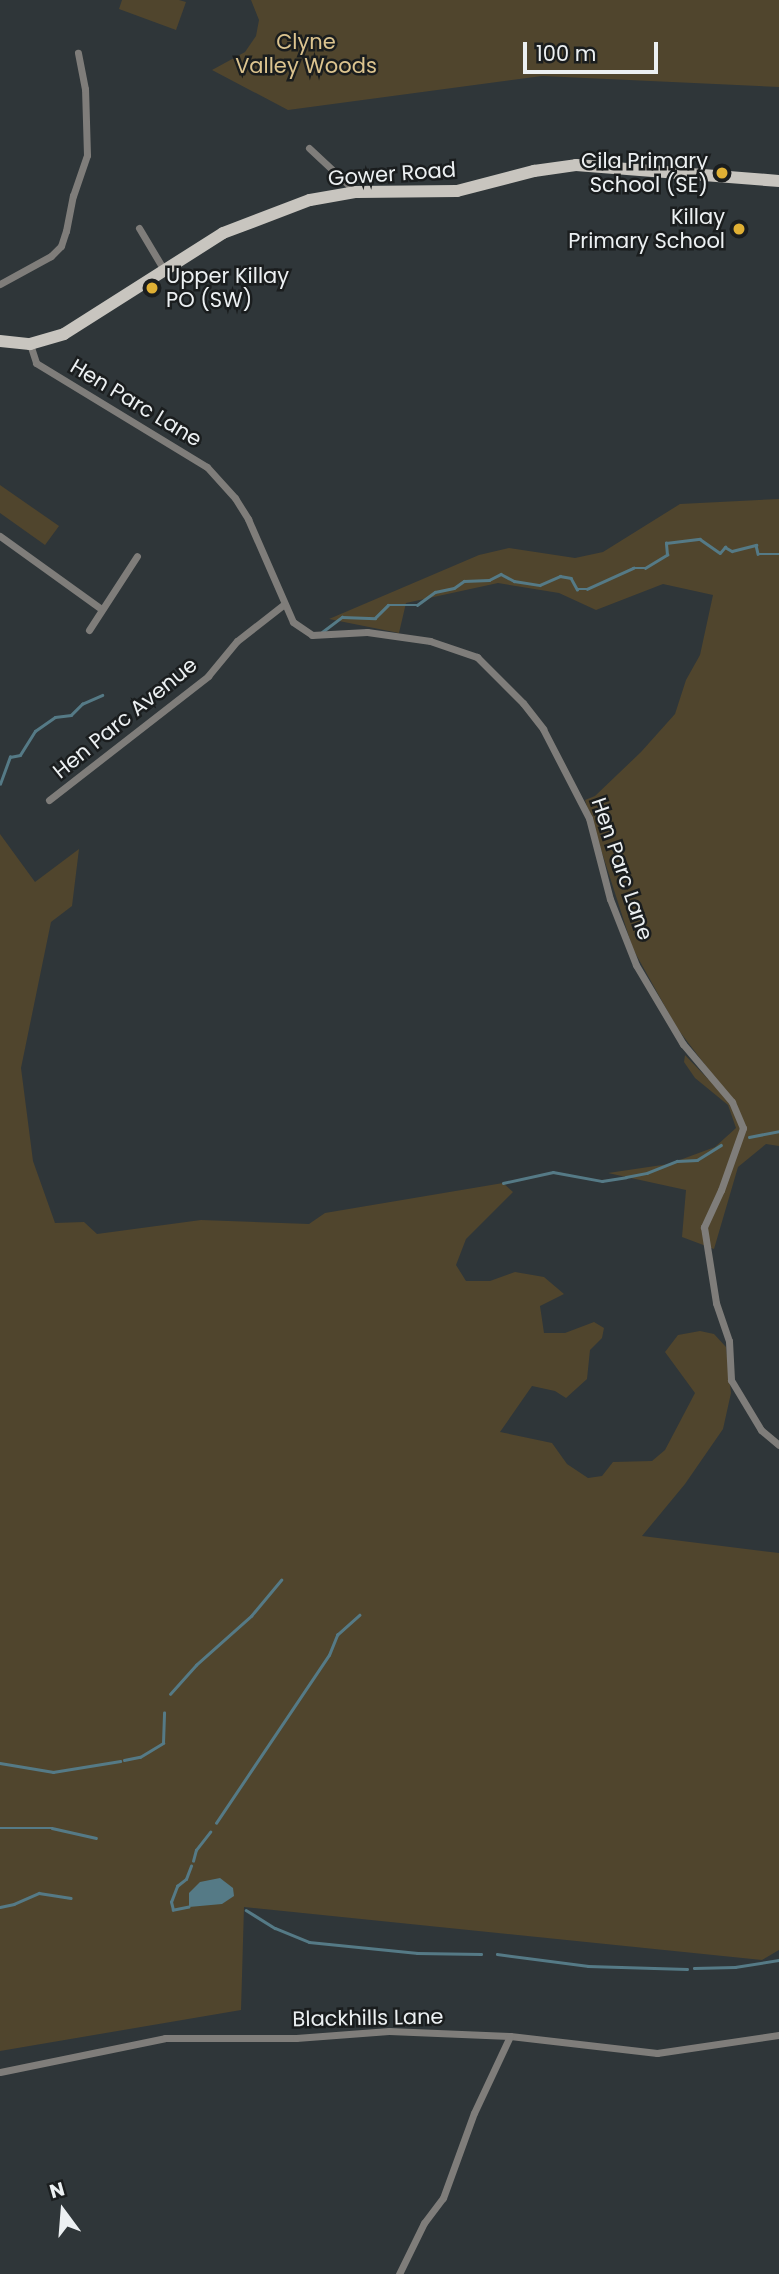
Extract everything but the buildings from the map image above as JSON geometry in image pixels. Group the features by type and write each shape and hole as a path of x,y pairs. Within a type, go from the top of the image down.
{"main road":[{"name":"Gower Road","path":"0,341 30,344 64,334 91,320 198,246 246,223 310,200 356,192 457,191 534,170 576,165 779,181"}],"street":[{"path":"0,284 51,256 61,246 73,196 87,155 85,89 78,52"},
{"path":"309,148 356,192"},
{"path":"139,228 164,270"},
{"name":"Hen Parc Lane","path":"30,344 36,363 207,467 235,498 248,519 293,622 312,635 367,632 430,641 477,657 523,703 542,729 570,777 589,818 610,900 636,965 683,1044 732,1101 743,1128 721,1190 704,1227 716,1303 729,1341 731,1380 761,1430 779,1445"},
{"path":"0,536 100,608"},
{"path":"89,630 100,608 137,556"},
{"name":"Hen Parc Avenue","path":"49,800 208,676 237,641 283,604"},
{"name":"Blackhills Lane","path":"0,2072 165,2038 296,2038 389,2031 510,2036 657,2053 779,2035"},
{"path":"400,2274 424,2223 443,2198 474,2113 510,2036"}],"green space":[{"path":"122,0 186,2 176,30 119,9"},
{"name":"Clyne Valley Woods","path":"251,0 779,0 779,87 542,76 288,110 212,70 245,52 256,36 259,20"},
{"path":"0,485 59,526 45,545 0,513"},
{"path":"779,499 779,1146 766,1144 738,1167 714,1249 682,1237 686,1190 608,1173 669,1164 715,1147 736,1128 728,1105 695,1078 684,1062 685,1055 708,1079 715,1078 677,1028 633,949 585,800 595,796 641,752 675,714 686,680 700,655 713,595 663,584 596,610 559,593 498,583 406,603 399,633 329,619 479,555 509,548 575,558 603,552 680,504"},
{"path":"0,834 35,882 79,849 72,906 51,922 21,1068 33,1161 55,1223 84,1222 97,1234 201,1220 309,1224 325,1213 503,1183 513,1192 466,1239 456,1265 466,1281 490,1281 515,1272 544,1277 564,1294 540,1306 544,1333 565,1333 594,1322 604,1328 602,1338 590,1350 587,1379 566,1398 555,1391 532,1386 500,1432 552,1443 567,1464 588,1478 602,1476 613,1462 652,1461 665,1450 695,1393 665,1352 678,1335 700,1331 714,1334 726,1347 731,1393 723,1429 685,1484 642,1536 779,1553 779,1950 762,1960 244,1907 241,2010 0,2051"}],"water":[{"path":"220,1878 233,1888 234,1896 222,1904 189,1907 189,1893 200,1882"}],"waterway":[{"path":"322,632 342,617 375,618 388,605 417,605 435,592 454,588 464,581 489,580 501,574 514,581 540,585 560,576 571,578 577,589 587,589 633,568 645,568 667,555 666,543 700,539 720,553 725,547 732,551 756,545 758,554 779,554"},
{"path":"0,784 10,757 20,755 35,731 55,717 71,715 82,704 102,695"},
{"path":"749,1137 779,1131"},
{"path":"503,1183 553,1172 602,1181 626,1177 647,1173 677,1161 697,1160 721,1145"},
{"path":"170,1694 196,1665 251,1616 281,1580"},
{"path":"216,1823 329,1655 337,1635 359,1615"},
{"path":"124,1760 140,1757 163,1743 164,1713"},
{"path":"0,1763 53,1772 120,1761"},
{"path":"0,1828 52,1828 96,1838"},
{"path":"193,1861 196,1850 210,1832"},
{"path":"189,1907 173,1910 171,1902 177,1886 186,1879 191,1866"},
{"path":"0,1907 39,1893 71,1898"},
{"path":"246,1910 275,1928 309,1942 417,1953 481,1954"},
{"path":"497,1954 588,1966 687,1969"},
{"path":"694,1968 735,1967 779,1960"}],"place":[{"name":"Cila Primary School (SE)","path":"722,173"},
{"name":"Killay Primary School","path":"739,229"},
{"name":"Upper Killay PO (SW)","path":"152,288"}]}
